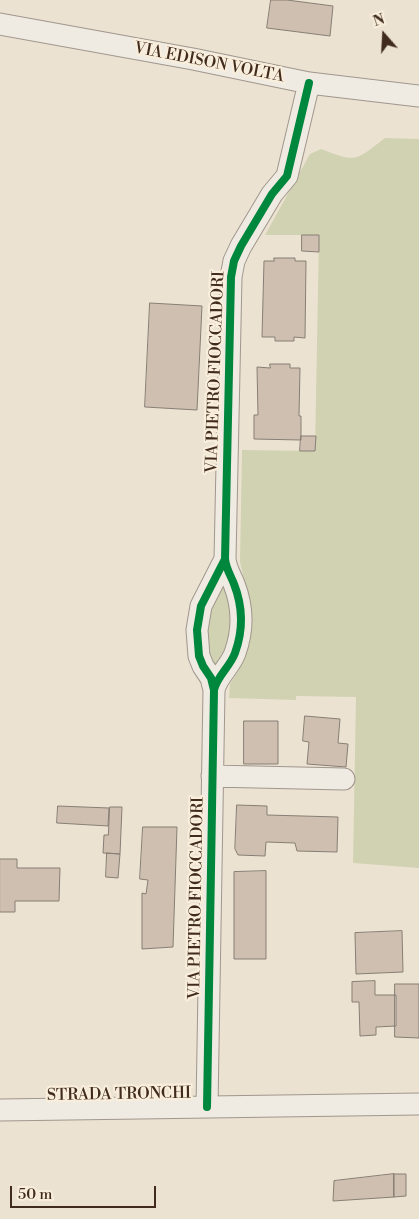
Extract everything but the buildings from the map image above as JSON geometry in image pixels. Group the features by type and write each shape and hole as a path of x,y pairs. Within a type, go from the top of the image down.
{"street":[{"name":"VIA EDISON VOLTA","path":"0,24 192,59 309,84 419,96"},
{"name":"VIA PIETRO FIOCCADORI","path":"214,690 219,678 232,658 238,643 241,625 239,600 224,559 231,276 238,253 254,223 272,194 287,176 309,84"},
{"name":"VIA PIETRO FIOCCADORI","path":"207,1107 214,690 211,678 199,656 197,630 201,606 224,559"},
{"path":"212,776 344,779"},
{"name":"STRADA TRONCHI","path":"0,1110 419,1104"}],"green space":[{"path":"385,138 419,139 419,868 353,863 356,697 296,696 296,700 229,698 230,684 240,668 249,646 252,627 250,604 240,562 242,450 315,451 319,235 265,235 310,154 321,149 349,158 355,157 361,155"},
{"path":"219,588 228,588 235,626 219,667 208,663 202,628"}],"cycle path":[{"path":"214,690 235,653 241,628 239,601 225,559 231,277 234,261 241,246 272,194 287,176 309,83"},
{"path":"207,1107 214,690 211,678 199,656 197,630 201,606 225,559"}]}
